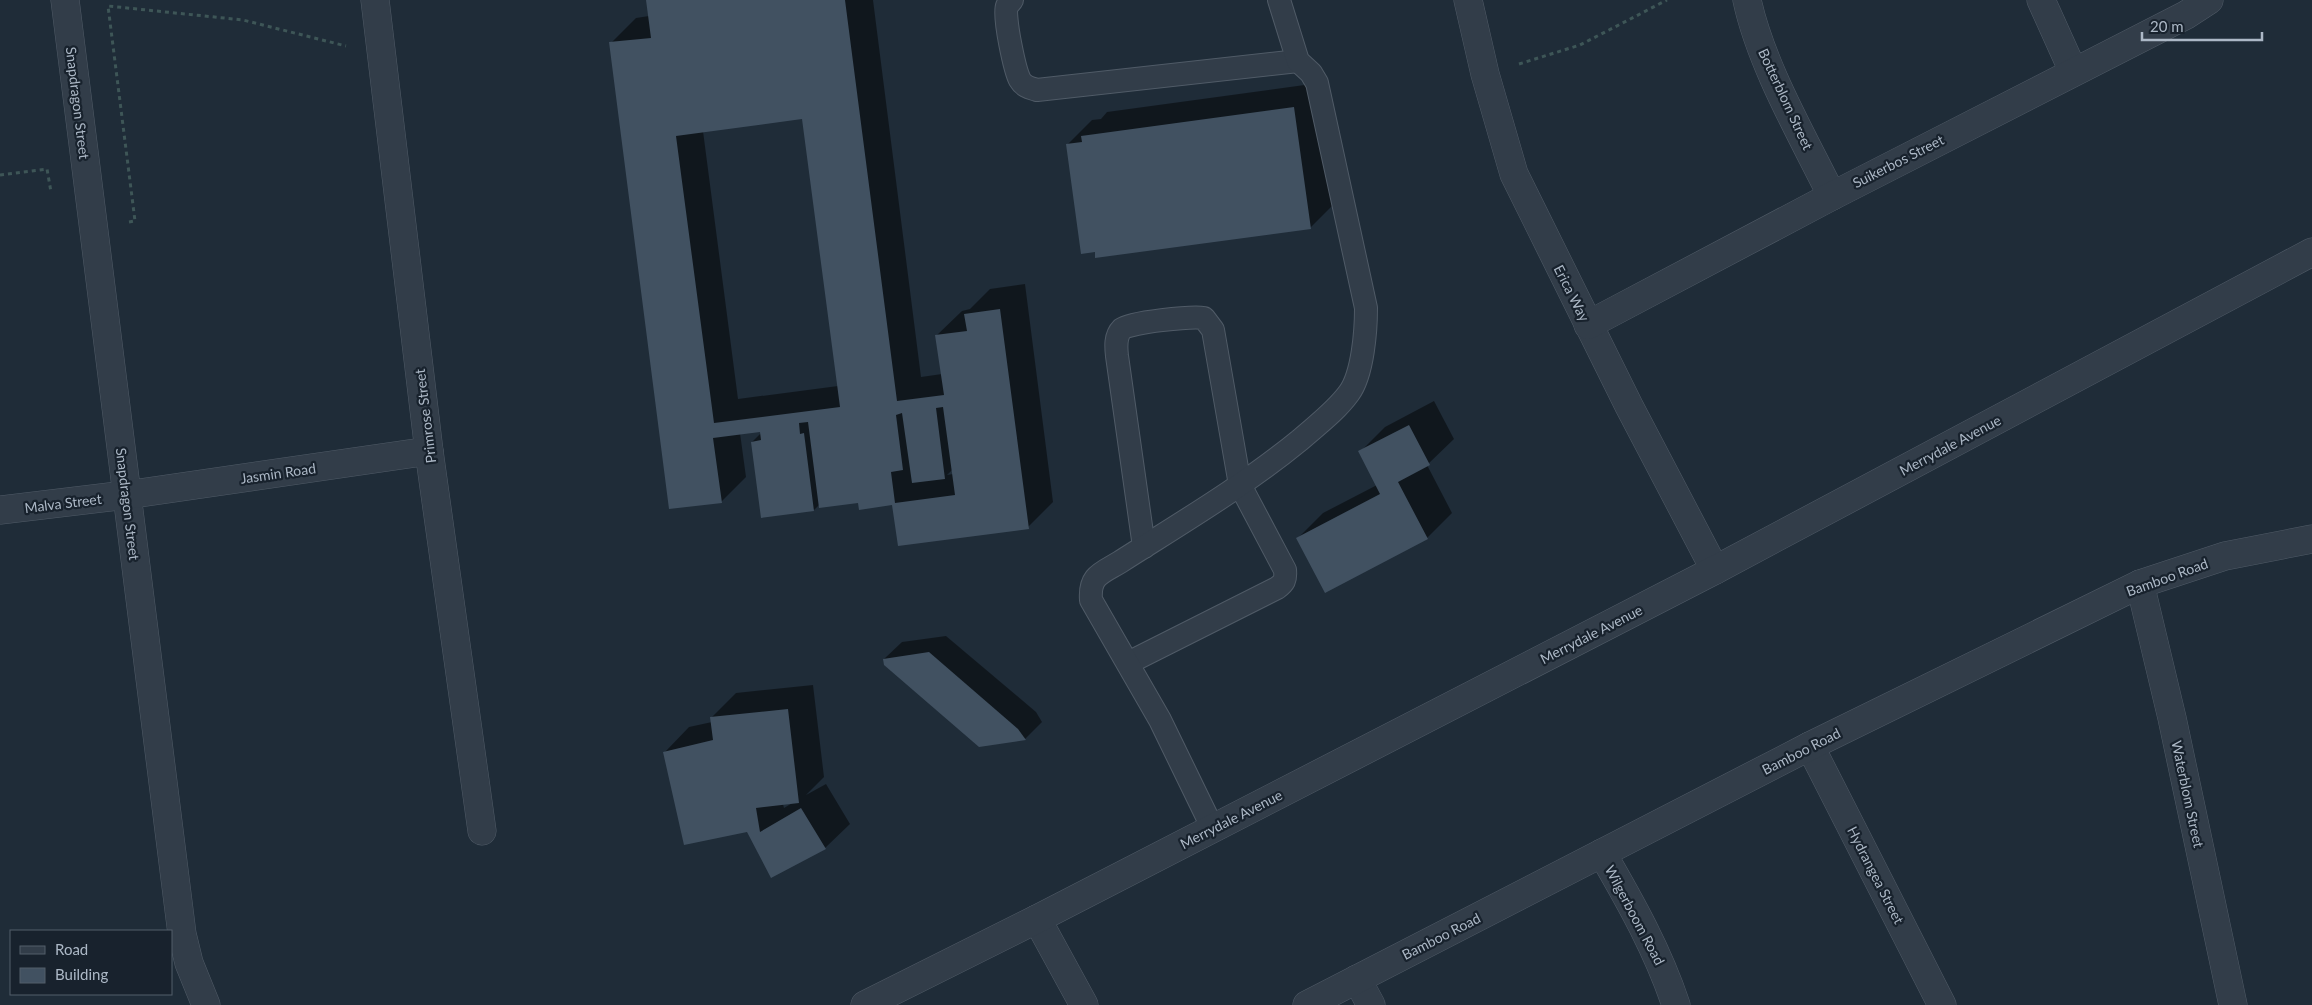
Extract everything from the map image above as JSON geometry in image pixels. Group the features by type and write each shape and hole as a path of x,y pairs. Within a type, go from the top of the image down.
{"street":[{"name":"Snapdragon Street","path":"66,0 182,934 189,963 206,1005"},
{"name":"Primrose Street","path":"375,0 429,451 482,831"},
{"name":"Erica Way","path":"1468,0 1485,74 1514,174 1588,324 1715,570"},
{"name":"Botterblom Street","path":"1747,0 1752,24 1762,49 1832,196"},
{"path":"2041,0 2073,71"},
{"name":"Suikerbos Street","path":"1588,324 2073,71 2186,15 2209,0"},
{"name":"Merrydale Avenue","path":"865,1005 1213,829 1715,570 2312,252"},
{"name":"Jasmin Road","path":"126,495 429,451"},
{"name":"Malva Street","path":"0,510 126,495"},
{"name":"Bamboo Road","path":"1307,1005 1810,746 2140,584 2225,556 2312,538"},
{"name":"Waterblom Street","path":"2140,584 2172,718 2233,1005"},
{"name":"Hydrangea Street","path":"1810,746 1942,1005"},
{"name":"Wilgerboom Road","path":"1602,853 1663,965 1676,1005"},
{"path":"1037,919 1084,1005"},
{"path":"1357,979 1371,1005"}],"lane":[{"path":"1012,0 1007,6 1007,16 1014,64 1021,82 1037,90 1298,60"},
{"path":"1213,829 1160,720 1092,600 1091,586 1099,574 1240,485 1272,463 1325,419 1351,391 1362,358 1366,330 1363,287 1317,83 1311,73 1298,60 1280,0"},
{"path":"1128,663 1284,583 1285,570 1240,485 1210,324 1204,318 1194,316 1123,328 1118,334 1117,356 1144,547"}],"path":[{"path":"1485,74 1580,45 1667,0"},
{"path":"108,6 243,20 346,46 384,75"}],"building":[{"path":"646,0 845,0 897,401 944,395 935,335 967,331 964,314 1000,309 1029,529 898,546 892,505 859,510 858,503 819,508 808,422 799,423 800,434 804,433 814,511 761,518 751,442 761,440 760,432 713,438 722,503 669,509 609,42 651,38","holes":["802,119 840,407 714,423 676,136","943,407 955,495 895,503 891,472 903,470 896,415 902,413 912,483 945,479 936,408"]},
{"path":"1294,107 1311,229 1095,258 1095,252 1081,254 1066,144 1082,142 1081,136"},
{"path":"1409,425 1430,465 1398,482 1428,539 1325,593 1296,538 1380,494 1358,451"},
{"path":"929,652 1018,729 1026,740 979,747 884,665 883,659"},
{"path":"788,709 799,803 756,808 760,832 801,808 826,849 771,878 747,832 684,845 663,752 713,740 710,717"}]}
